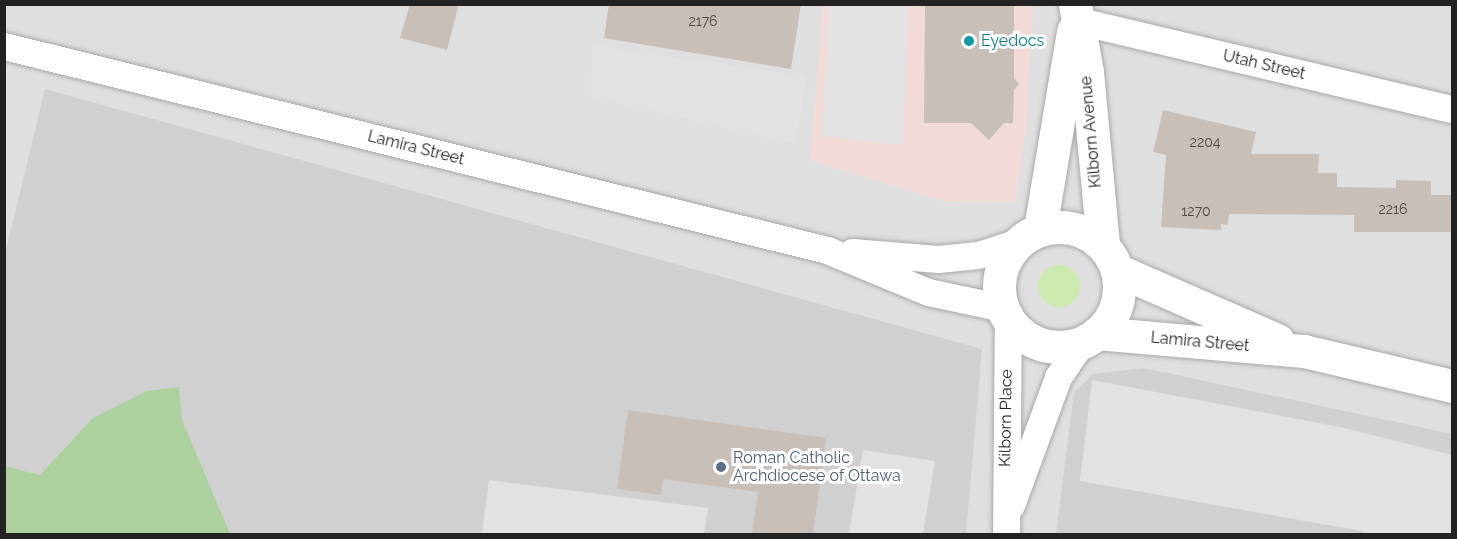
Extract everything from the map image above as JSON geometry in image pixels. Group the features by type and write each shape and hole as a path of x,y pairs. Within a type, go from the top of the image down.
{"street":[{"name":"Utah Street","path":"1075,12 1452,109"},
{"name":"Kilborn Avenue","path":"1029,235 1052,137 1075,12"},
{"name":"Kilborn Avenue","path":"1075,12 1087,72 1110,257"},
{"name":"Lamira Street","path":"4,46 827,250 928,292 1005,314"},
{"path":"1062,226 1084,232 1110,257 1116,304 1090,338 1061,347 1041,344 1023,334 1005,314 1000,277 1004,261 1029,235 1062,226"},
{"name":"Lamira Street","path":"827,250 938,259 978,255 1029,235"},
{"name":"Lamira Street","path":"1110,257 1304,351"},
{"name":"Kilborn Place","path":"1005,314 1006,526"},
{"name":"Lamira Street","path":"1090,338 1304,351 1452,386"},
{"name":"Kilborn Place","path":"1006,526 1058,377 1090,338"}],"shaded area":[{"path":"5,5 1452,5 1452,534 5,534"},
{"path":"823,5 1033,5 1026,129 1015,202 943,201 810,160"},
{"path":"829,5 908,5 903,145 822,136"},
{"path":"593,45 807,77 795,144 591,97"},
{"path":"45,89 982,349 966,534 5,534 5,254"},
{"path":"1144,368 1452,434 1452,534 1056,534 1074,393 1093,374"},
{"path":"1092,380 1340,427 1452,455 1452,534 1365,534 1362,531 1080,481"},
{"path":"863,450 935,461 923,534 849,534"},
{"path":"489,480 708,508 704,534 482,534"}],"green space":[{"path":"1059,265 1067,266 1074,271 1079,278 1079,294 1074,301 1067,306 1059,307 1051,306 1044,301 1039,294 1038,286 1039,278 1044,271 1051,266"},
{"path":"179,387 182,420 230,534 5,534 5,466 40,475 93,418 147,391"}],"building":[{"path":"410,4 459,4 447,50 400,38"},
{"path":"609,4 801,4 791,69 604,38"},
{"name":"Eyedocs","path":"925,4 1014,4 1014,78 1019,84 1014,90 1013,123 1004,123 989,140 971,123 924,123"},
{"path":"1163,110 1256,132 1251,154 1319,154 1318,173 1337,173 1337,187 1396,188 1396,180 1431,181 1431,195 1452,195 1452,232 1354,232 1354,215 1229,214 1228,225 1221,224 1221,230 1161,227 1166,155 1153,152"},
{"name":"Roman Catholic Archdiocese of Ottawa","path":"628,410 826,438 813,534 752,534 758,492 663,479 661,495 617,489"}],"place":[{"name":"Eyedocs","path":"969,41"},
{"name":"Roman Catholic Archdiocese of Ottawa","path":"721,467"}]}
